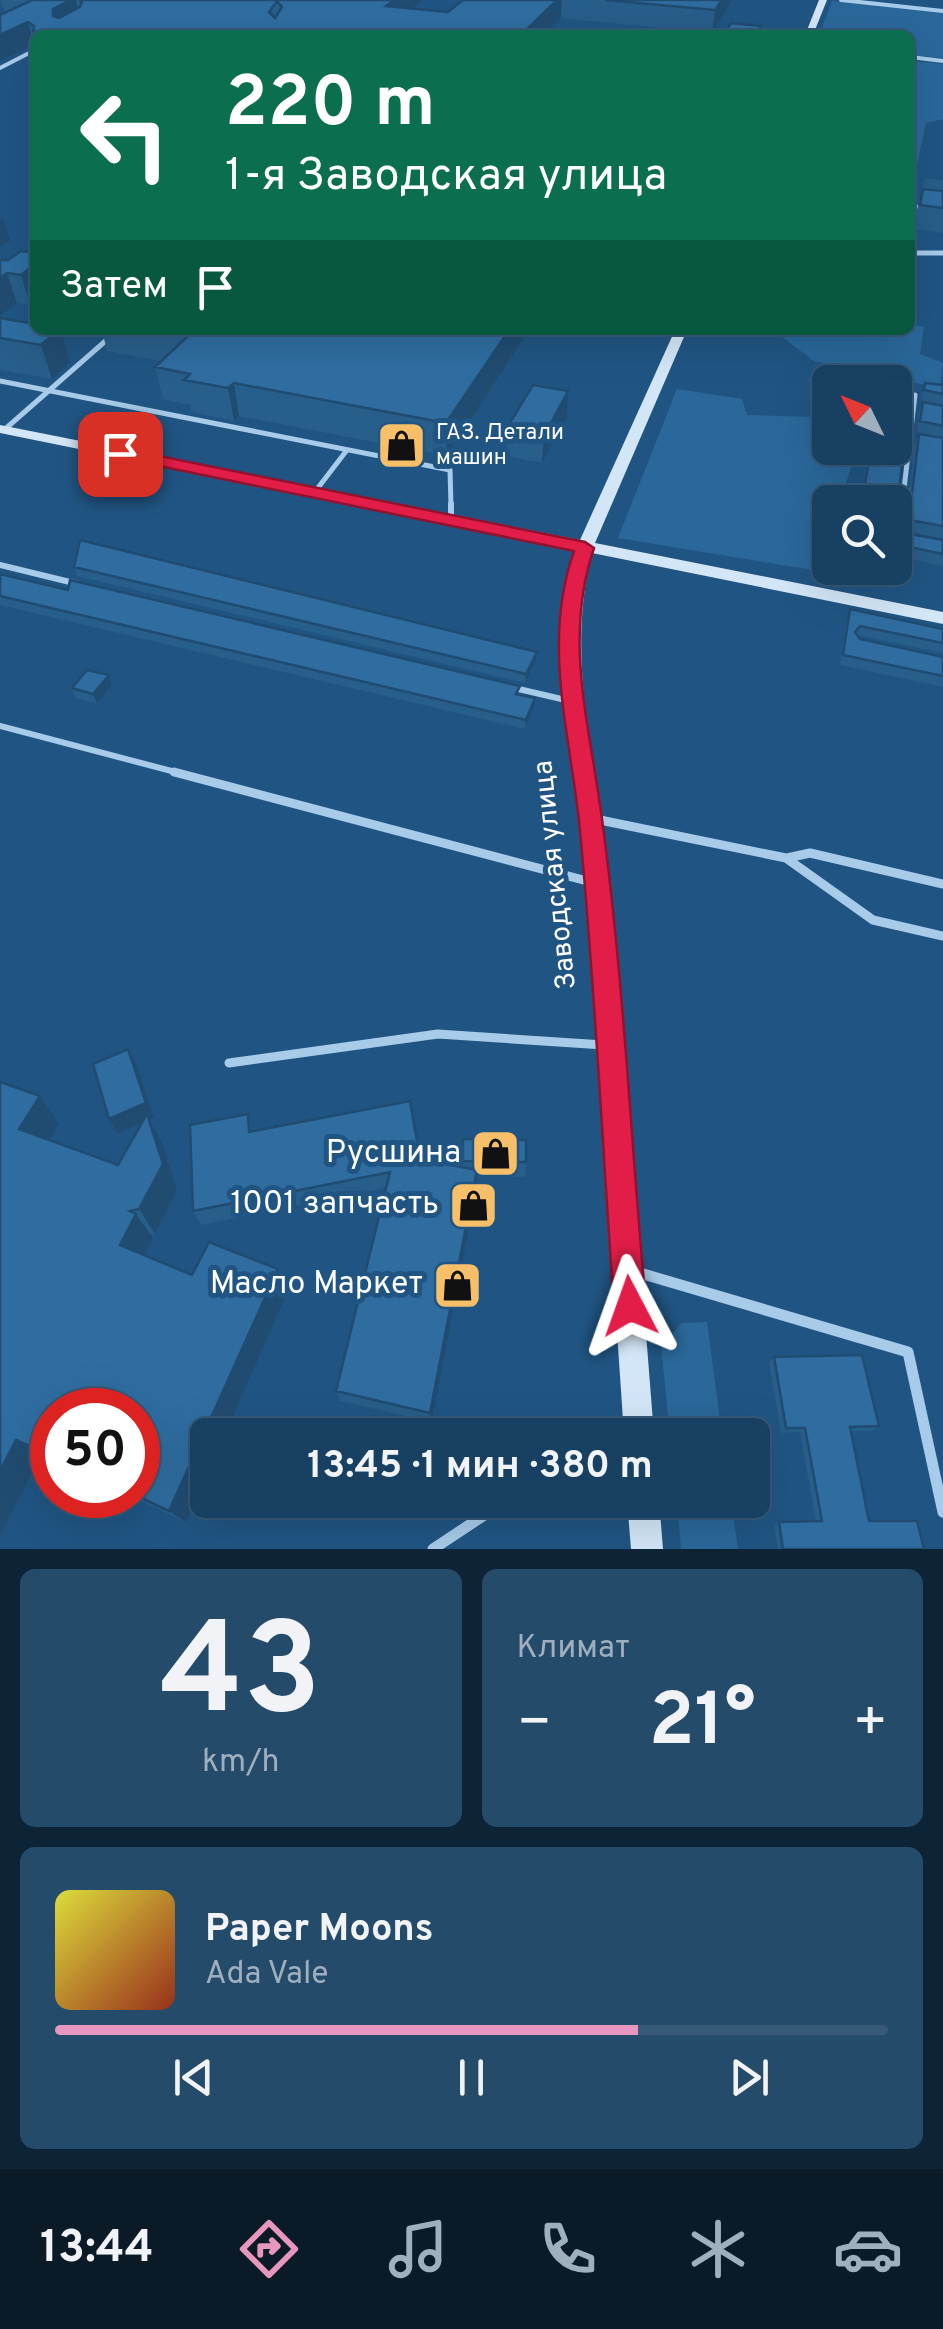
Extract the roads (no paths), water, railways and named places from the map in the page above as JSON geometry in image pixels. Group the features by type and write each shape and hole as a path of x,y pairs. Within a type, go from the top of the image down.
{"main road":[{"path":"811,30 824,0"},
{"name":"Заводская улица","path":"638,1418 596,883 590,818 570,701 568,633 574,577 678,335"},
{"path":"2,430 943,618"},
{"path":"644,1518 647,1549"}],"street":[{"path":"842,0 943,10"},
{"path":"915,57 943,60"},
{"path":"915,253 943,253"}],"lane":[{"path":"0,68 30,53"},
{"path":"915,207 943,210"},
{"path":"2,430 112,335"},
{"path":"0,381 450,470 450,520"},
{"path":"912,422 915,395"},
{"path":"914,406 928,409"},
{"path":"912,438 926,441"},
{"path":"314,493 347,450"},
{"path":"0,565 95,588"},
{"path":"494,683 570,701"},
{"path":"0,726 596,883"},
{"path":"590,818 786,858 810,853 943,884"},
{"path":"786,858 873,920 943,936"},
{"path":"229,1063 438,1034 609,1045"},
{"path":"627,1270 908,1352 943,1512"},
{"path":"433,1549 480,1518"}],"place":[{"name":"ГАЗ. Детали машин","path":"401,446"},
{"name":"Русшина","path":"496,1154"},
{"name":"1001 запчасть","path":"474,1205"},
{"name":"Масло Маркет","path":"458,1285"}]}
